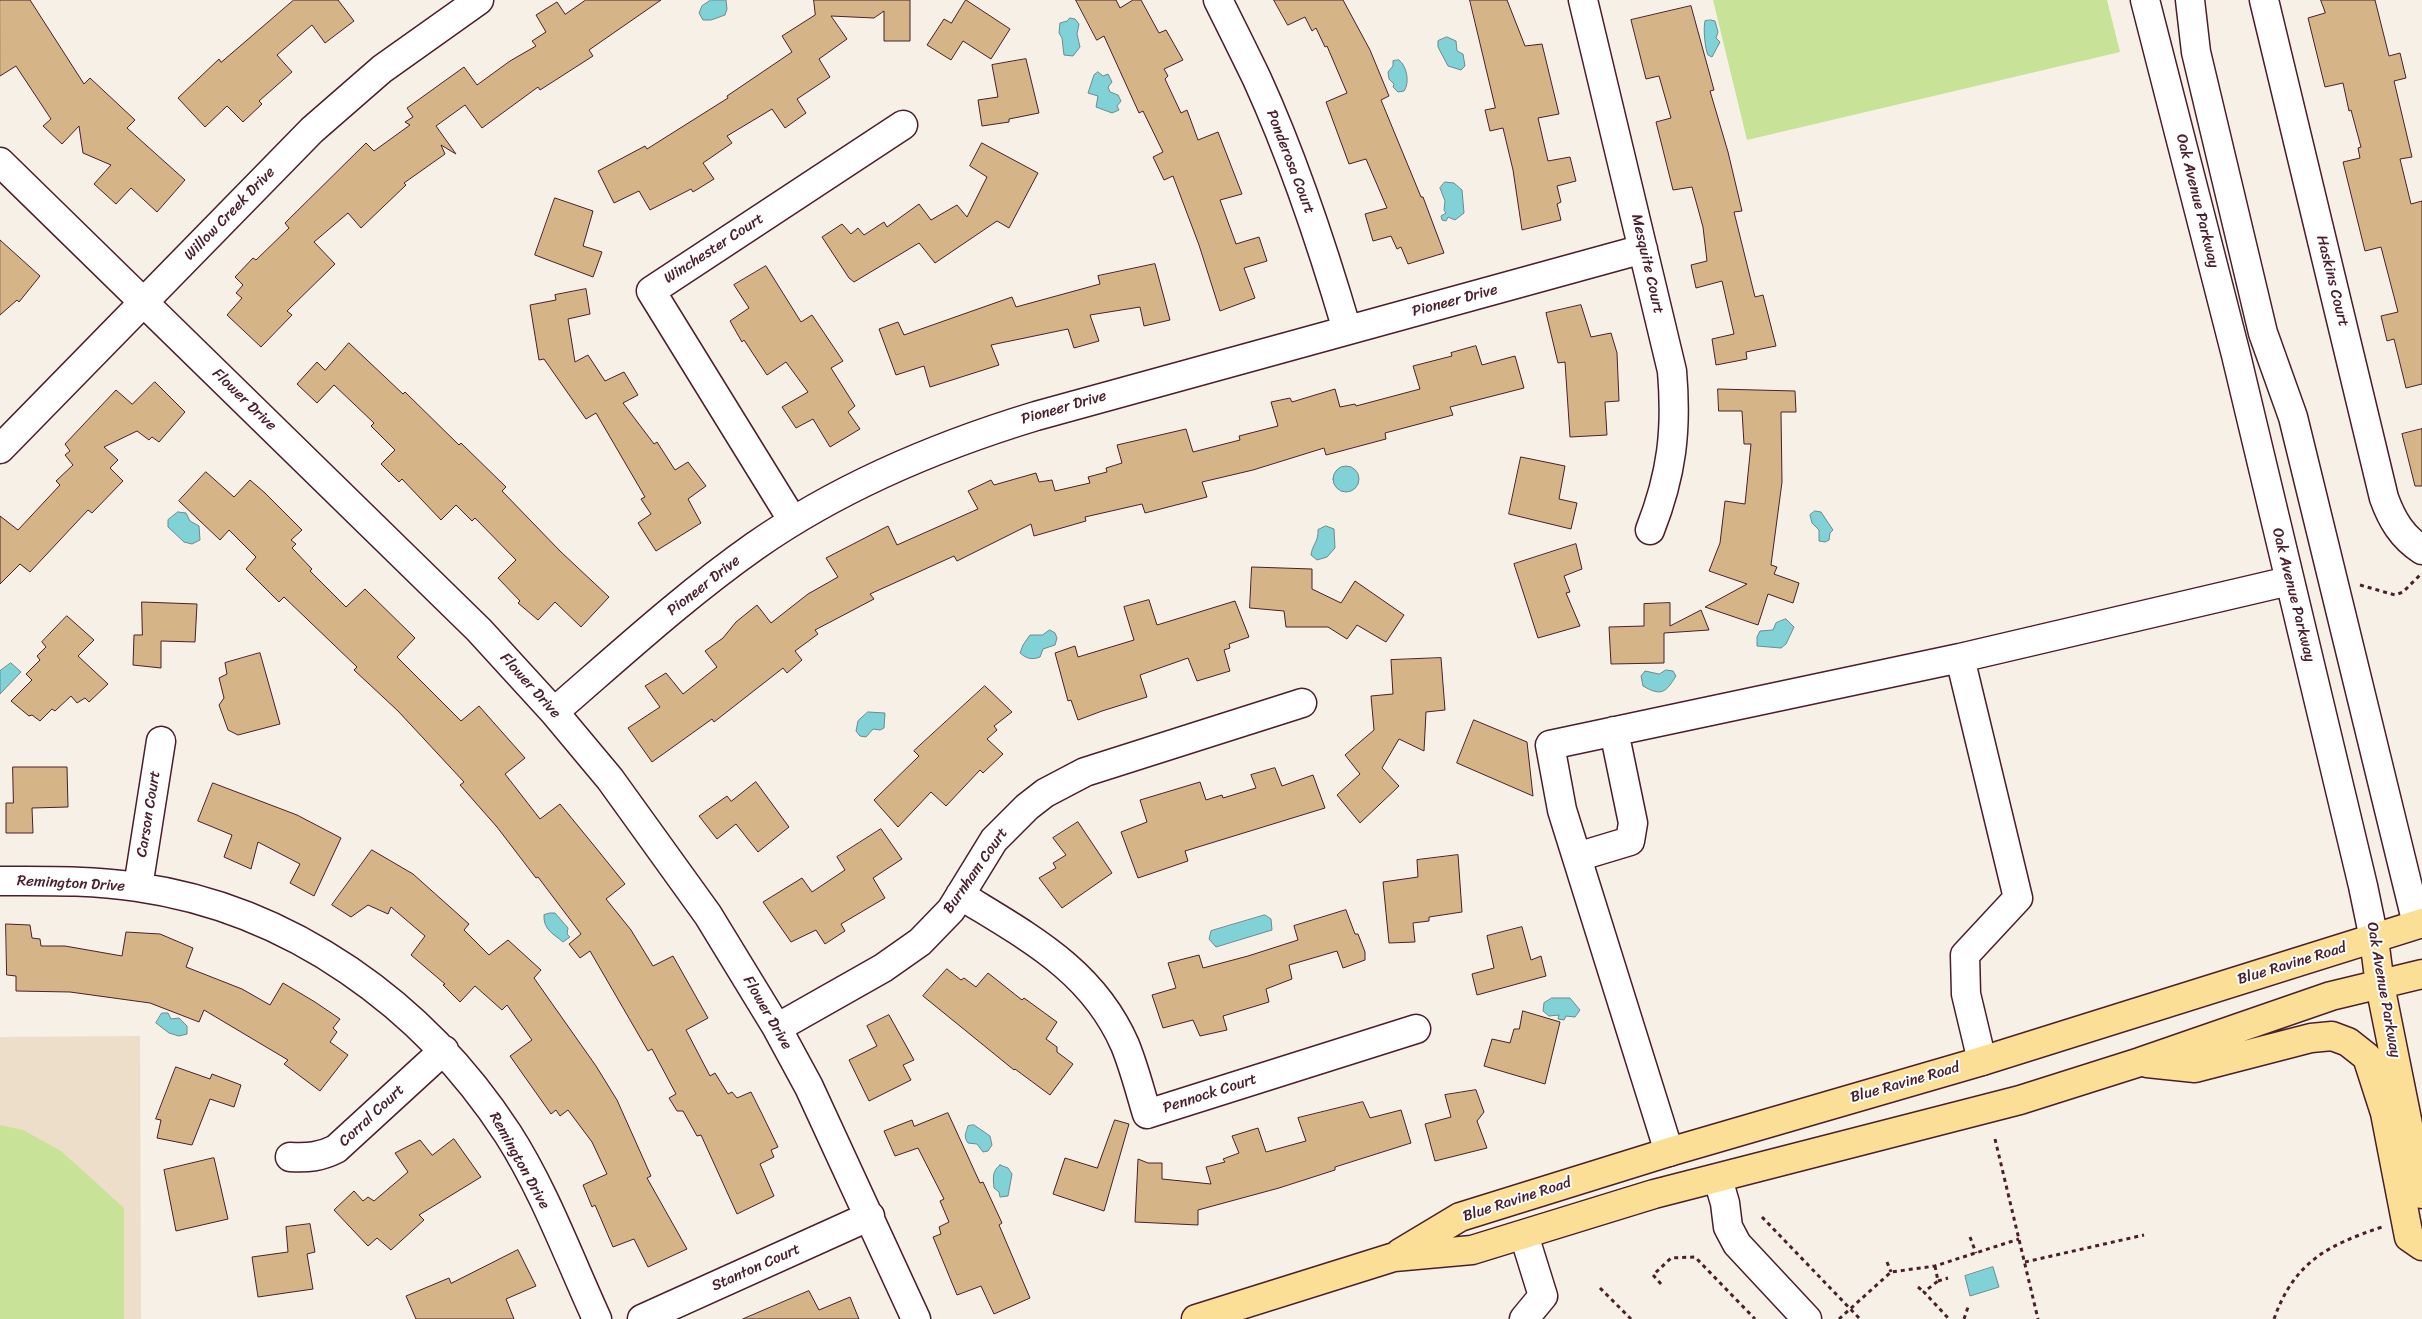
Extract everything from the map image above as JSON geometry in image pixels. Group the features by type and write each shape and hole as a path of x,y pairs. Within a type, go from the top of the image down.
{"main road":[{"name":"Blue Ravine Road","path":"1394,1257 1460,1217 1669,1152 1982,1061 2374,939 2420,931"},
{"name":"Oak Avenue Parkway","path":"2374,939 2380,985 2422,1194"},
{"name":"Blue Ravine Road","path":"1196,1319 1394,1257 1472,1250 1654,1194 2020,1100 2140,1062 2331,996 2422,974"},
{"path":"2140,1062 2195,1068 2311,1038 2332,1036 2348,1042 2367,1057 2385,1113 2409,1237 2422,1246"}],"street":[{"name":"Willow Creek Drive","path":"0,449 312,130 382,69 479,0"},
{"name":"Ponderosa Court","path":"1218,0 1257,79 1291,161 1322,245 1347,330"},
{"name":"Mesquite Court","path":"1583,0 1672,371 1676,409 1671,466 1661,503 1650,530"},
{"name":"Oak Avenue Parkway","path":"2145,0 2236,355 2374,939"},
{"path":"2190,0 2196,52 2263,333 2293,417 2420,931"},
{"name":"Haskins Court","path":"2264,0 2384,498 2399,530 2411,543 2422,550"},
{"name":"Winchester Court","path":"793,521 651,291 903,125"},
{"name":"Flower Drive","path":"0,162 479,630 554,712 610,780 670,860 708,915 777,1028 809,1087 916,1319"},
{"name":"Pioneer Drive","path":"554,712 690,594 756,546 793,521 854,487 912,459 989,430 1643,249"},
{"path":"1669,1152 1562,810 1550,745 1960,658 2289,581"},
{"path":"1960,658 2018,898 1965,954 1966,994 1982,1061"},
{"name":"Burnham Court","path":"777,1028 903,956 937,926 960,895 986,852 1010,822 1026,807 1065,782 1085,772 1302,703"},
{"path":"1576,857 1630,841 1634,823 1614,731"},
{"name":"Carson Court","path":"138,887 161,741"},
{"name":"Remington Drive","path":"0,881 81,881 138,887 190,898 243,915 294,937 342,965 387,997 444,1050 478,1090 509,1135 536,1184 597,1319"},
{"name":"Pennock Court","path":"960,895 1041,945 1074,971 1090,988 1111,1019 1125,1046 1147,1114 1416,1029"},
{"name":"Corral Court","path":"290,1157 309,1158 324,1155 336,1149 444,1050"},
{"path":"1718,1179 1725,1203 1728,1227 1737,1244 1807,1319"},
{"name":"Stanton Court","path":"642,1319 870,1216"},
{"path":"1524,1235 1543,1296 1524,1319"}],"path":[{"path":"2336,591 2364,584 2395,595 2403,592 2422,573"},
{"path":"1995,1139 2038,1319"},
{"path":"1762,1217 1860,1319"},
{"path":"2274,1319 2280,1302 2293,1280 2306,1265 2335,1245 2387,1225"},
{"path":"2025,1262 2144,1235"},
{"path":"1970,1236 1976,1253"},
{"path":"1839,1319 1891,1272 1935,1266 2019,1239"},
{"path":"1661,1284 1653,1275 1671,1258 1695,1257 1755,1319"},
{"path":"1887,1262 1891,1272"},
{"path":"1935,1266 1938,1281"},
{"path":"1924,1292 1938,1281 1948,1278"},
{"path":"1918,1287 1949,1319"},
{"path":"1600,1288 1631,1319"},
{"path":"1964,1319 1968,1307"}],"shaded area":[{"path":"140,1036 141,1319 0,1319 0,1037"}],"green space":[{"path":"1713,0 2107,0 2120,52 1747,140"},
{"path":"0,1125 23,1130 61,1151 124,1208 124,1319 0,1319"}],"water":[{"path":"711,0 726,0 727,9 725,15 711,20 703,20 699,13 702,6"},
{"path":"1070,18 1075,19 1079,24 1077,34 1080,47 1073,56 1064,55 1062,38 1059,33 1060,23"},
{"path":"1705,21 1715,21 1718,32 1716,38 1720,42 1712,57 1707,52 1704,33"},
{"path":"1447,37 1456,41 1457,51 1463,54 1465,66 1461,70 1448,66 1438,47 1438,41"},
{"path":"1399,60 1406,70 1407,84 1404,91 1398,92 1389,79 1388,72 1393,66 1393,61"},
{"path":"1098,72 1103,76 1108,74 1112,82 1108,87 1110,92 1118,95 1121,101 1117,106 1119,110 1112,113 1096,107 1098,96 1088,93 1094,75"},
{"path":"1445,182 1454,183 1462,190 1464,213 1455,220 1448,217 1446,221 1442,220 1441,216 1446,213 1444,210 1445,201 1440,188"},
{"path":"1346,466 1355,470 1359,479 1355,488 1346,492 1337,488 1333,479 1337,470"},
{"path":"1815,511 1821,512 1833,530 1830,533 1829,540 1825,542 1819,541 1819,530 1812,523 1810,515"},
{"path":"178,512 186,513 190,521 199,526 200,540 192,544 184,542 168,527 168,520"},
{"path":"1326,526 1334,529 1335,548 1327,557 1317,560 1311,555 1318,530"},
{"path":"1786,619 1794,627 1786,644 1781,648 1757,646 1757,637 1760,631 1773,630 1776,623"},
{"path":"1050,630 1055,633 1057,638 1055,645 1043,649 1040,657 1025,657 1020,653 1030,635 1042,635"},
{"path":"11,663 21,672 0,694 0,671"},
{"path":"1666,670 1673,671 1676,676 1666,689 1659,692 1643,686 1641,676 1645,671 1659,674"},
{"path":"868,712 885,713 884,728 880,730 873,729 866,737 860,736 856,731 858,721"},
{"path":"555,913 568,928 567,934 570,937 563,942 545,924 544,915"},
{"path":"1265,915 1271,919 1272,930 1216,947 1209,939 1211,931"},
{"path":"1552,998 1570,998 1580,1010 1575,1017 1566,1016 1564,1020 1558,1019 1559,1015 1549,1016 1543,1011 1544,1003"},
{"path":"162,1013 168,1013 171,1019 179,1018 187,1026 187,1034 179,1036 169,1033 156,1023"},
{"path":"974,1125 990,1136 992,1145 988,1151 983,1152 977,1144 966,1141 965,1134 968,1126"},
{"path":"1000,1165 1008,1168 1012,1174 1008,1196 1000,1197 999,1192 994,1188 994,1172"},
{"path":"1993,1267 1999,1287 1970,1296 1965,1276"}],"building":[{"path":"0,0 30,0 84,84 90,78 135,120 127,128 185,180 157,212 131,188 116,204 94,184 111,165 83,153 79,126 62,144 43,126 51,119 16,66 0,76"},
{"path":"294,0 338,0 354,21 325,43 312,25 277,55 292,72 259,101 262,104 243,122 227,106 205,127 178,98 219,59 221,62"},
{"path":"586,0 661,0 589,50 593,56 540,90 538,87 482,128 465,105 436,126 456,154 441,145 445,154 404,183 406,185 361,228 348,213 314,242 335,264 287,311 292,315 261,347 227,315 242,298 236,293 243,285 235,277 253,258 256,260 289,228 285,223 366,143 374,151 410,125 405,122 413,117 407,108 464,67 477,85 510,61 536,46 532,41 546,32 536,15 557,2 565,14"},
{"path":"814,0 910,0 910,41 884,41 884,11 874,18 831,16 847,39 819,59 830,77 797,99 806,113 785,128 772,109 727,136 732,143 703,163 714,179 693,192 691,189 650,210 639,191 614,203 598,171 645,146 647,149 728,98 727,96 792,52 782,36 815,15"},
{"path":"966,0 1010,29 991,59 963,41 951,60 927,45 944,19 951,23"},
{"path":"1076,0 1116,0 1120,8 1133,0 1141,0 1159,33 1166,30 1183,60 1164,69 1168,76 1165,79 1181,113 1187,110 1198,140 1218,132 1242,194 1220,200 1236,244 1259,237 1267,261 1244,268 1255,298 1220,311 1199,245 1173,176 1164,180 1153,157 1163,152 1143,111 1139,113 1104,36 1097,40"},
{"path":"1274,0 1343,0 1370,50 1389,96 1381,100 1421,197 1423,197 1444,253 1408,264 1401,247 1397,249 1391,236 1373,241 1365,214 1387,208 1366,159 1349,164 1326,102 1347,93 1327,46 1325,47 1316,28 1312,31 1305,17 1288,25"},
{"path":"1470,0 1507,0 1525,46 1542,44 1559,114 1538,118 1548,161 1570,157 1576,181 1557,186 1561,202 1557,204 1561,220 1522,230 1513,170 1503,128 1490,131 1485,110 1495,108"},
{"path":"2321,0 2375,0 2389,56 2400,53 2406,78 2394,81 2412,157 2400,159 2411,204 2422,201 2422,384 2406,388 2394,339 2387,341 2381,316 2398,312 2381,247 2365,251 2343,162 2360,158 2358,148 2361,147 2351,110 2349,111 2343,83 2325,87 2308,18 2325,13"},
{"path":"1691,6 1714,90 1710,91 1728,152 1742,211 1734,212 1755,297 1763,295 1776,346 1746,352 1747,359 1716,365 1712,339 1734,334 1722,281 1696,288 1691,265 1707,261 1703,227 1692,187 1673,190 1656,122 1671,118 1659,76 1646,79 1631,20"},
{"path":"1026,59 1039,113 1009,119 1009,122 982,126 978,100 998,97 992,65"},
{"path":"982,143 1038,173 1009,228 997,221 935,263 919,243 854,282 849,278 822,237 842,224 851,234 858,228 864,235 884,222 887,227 919,204 931,220 957,205 967,217 987,177 970,166"},
{"path":"555,198 593,211 583,246 602,252 593,277 535,255"},
{"path":"0,240 40,276 19,302 17,300 0,315"},
{"path":"1155,264 1170,320 1144,326 1140,307 1090,315 1099,341 1074,348 1068,329 991,345 999,365 930,387 924,366 896,375 879,329 898,322 904,335 1012,297 1016,307 1100,284 1098,276"},
{"path":"766,266 801,322 812,315 843,361 831,368 855,406 848,412 860,429 830,447 813,419 796,428 782,407 808,392 786,362 767,375 744,340 742,342 730,321 749,308 734,285"},
{"path":"586,289 590,314 568,319 575,362 588,355 605,381 624,372 638,395 623,403 654,444 657,442 675,470 688,462 706,486 688,499 701,523 656,551 638,523 651,514 641,499 645,497 596,413 586,419 544,359 539,360 530,305 556,300 555,295"},
{"path":"1581,305 1591,337 1611,333 1617,353 1619,401 1605,402 1607,435 1570,437 1565,362 1558,363 1546,313"},
{"path":"349,343 403,394 405,392 459,445 461,443 506,487 502,491 560,551 609,597 581,627 555,602 538,620 518,603 520,601 498,578 516,560 475,518 472,521 456,505 441,520 402,479 399,482 381,464 395,450 371,426 374,423 334,385 317,403 297,384 317,362 325,370"},
{"path":"1476,346 1482,365 1515,356 1524,388 1450,407 1453,415 1385,433 1386,439 1326,455 1324,448 1253,470 1202,482 1207,497 1145,513 1142,504 1085,517 1086,521 1034,536 1031,524 957,561 954,556 870,594 874,599 815,630 818,634 795,651 802,660 787,673 783,668 714,722 712,719 652,762 628,728 660,707 645,686 666,673 683,694 717,667 705,651 723,638 736,622 757,605 771,623 808,594 838,577 826,558 888,526 897,545 978,509 968,491 991,480 994,485 1036,473 1039,482 1052,480 1055,491 1090,483 1088,477 1107,472 1106,468 1122,463 1117,445 1186,429 1193,452 1240,440 1239,436 1278,426 1271,402 1290,398 1292,402 1335,389 1340,407 1355,404 1356,406 1420,389 1413,366 1452,356 1451,353"},
{"path":"155,382 185,412 159,442 152,437 149,440 137,431 104,447 118,460 110,468 123,481 92,513 88,510 30,572 20,564 0,584 0,516 18,530 60,485 56,481 73,465 65,455 70,451 65,444 116,390 132,404"},
{"path":"1718,389 1795,391 1796,412 1781,412 1782,482 1771,565 1777,567 1774,574 1799,583 1793,603 1768,594 1758,625 1705,607 1747,584 1709,571 1720,543 1725,501 1745,504 1751,444 1744,444 1742,411 1719,411"},
{"path":"2422,429 2422,486 2415,486 2402,434"},
{"path":"1521,457 1565,466 1559,499 1577,503 1571,529 1509,514"},
{"path":"206,472 234,497 250,480 302,530 291,540 296,544 292,548 312,569 310,571 346,607 365,589 415,638 397,657 461,721 479,706 525,758 505,774 540,819 560,804 625,884 606,899 631,930 653,966 673,956 708,1018 686,1030 710,1076 715,1073 728,1094 732,1092 737,1098 751,1092 778,1147 771,1150 774,1157 760,1164 774,1196 737,1214 701,1135 697,1136 683,1111 677,1111 669,1098 676,1094 652,1049 648,1051 590,951 580,958 569,944 581,934 538,877 536,878 497,827 460,785 464,782 398,711 354,670 357,667 284,597 279,602 246,569 256,557 229,530 220,540 179,501"},
{"path":"1576,544 1582,569 1564,576 1570,592 1566,593 1580,626 1538,638 1514,564"},
{"path":"1252,567 1312,569 1312,589 1341,603 1355,581 1404,615 1386,642 1357,625 1347,639 1328,627 1286,627 1284,611 1250,608"},
{"path":"1149,600 1157,625 1235,601 1249,637 1229,644 1230,648 1224,650 1230,671 1197,681 1188,658 1140,675 1147,697 1078,720 1071,700 1068,701 1055,653 1075,646 1078,657 1134,640 1124,607"},
{"path":"142,602 197,604 195,642 161,641 161,668 133,665 134,635 142,635"},
{"path":"1670,603 1670,626 1701,610 1709,630 1664,633 1664,663 1611,664 1609,627 1644,626 1644,604"},
{"path":"67,616 94,640 78,656 108,684 89,702 85,698 77,703 71,696 55,711 52,709 40,721 32,715 29,716 11,701 32,680 26,674 40,660 37,656 46,647 42,642"},
{"path":"260,653 280,724 238,735 228,730 219,705 224,698 219,678 227,674 225,663"},
{"path":"1441,658 1445,710 1426,712 1424,751 1399,739 1382,768 1399,786 1360,823 1337,795 1360,774 1345,755 1374,730 1371,696 1393,694 1391,660"},
{"path":"985,686 1012,712 994,726 997,730 987,739 1003,754 983,773 980,770 946,806 931,792 898,827 874,800 919,756 914,751"},
{"path":"1474,720 1527,742 1533,796 1457,763"},
{"path":"13,767 67,767 68,807 32,808 33,833 6,833 6,803 13,803"},
{"path":"1275,768 1282,786 1313,775 1325,808 1185,851 1188,861 1138,878 1121,832 1147,822 1140,800 1200,782 1206,800 1222,795 1223,798 1256,788 1251,775"},
{"path":"756,782 789,827 758,852 736,824 717,839 699,816 727,796 731,801"},
{"path":"213,783 297,815 341,838 314,896 290,883 300,864 258,842 251,869 224,857 232,835 198,821"},
{"path":"1078,822 1112,873 1062,908 1039,878 1056,868 1053,863 1066,855 1053,838"},
{"path":"881,829 902,859 873,878 885,898 841,924 845,931 825,944 816,930 791,942 763,902 802,878 812,892 845,870 837,857"},
{"path":"372,850 413,874 469,924 464,930 489,955 508,940 541,970 534,978 596,1066 617,1100 651,1176 647,1178 687,1249 648,1267 634,1239 613,1247 595,1205 592,1207 583,1185 607,1174 592,1142 568,1110 560,1116 556,1110 551,1114 510,1056 532,1040 507,1005 502,1010 475,986 460,1002 443,985 445,984 411,955 425,936 391,907 388,914 368,905 351,917 332,905"},
{"path":"1458,855 1462,912 1429,917 1429,921 1413,923 1415,942 1389,943 1383,882 1418,877 1417,860"},
{"path":"1346,910 1355,934 1358,934 1365,952 1365,960 1343,968 1337,951 1289,965 1292,979 1266,989 1269,1002 1223,1016 1227,1030 1200,1036 1193,1020 1163,1028 1152,995 1176,988 1168,963 1199,955 1203,968 1248,956 1298,940 1294,926"},
{"path":"6,924 30,925 32,938 40,939 41,946 65,946 122,956 126,932 160,934 193,948 186,967 242,989 270,1005 283,983 315,1002 340,1019 333,1028 337,1032 330,1042 348,1055 320,1091 284,1064 288,1060 204,1010 199,1022 150,1003 70,992 16,991 16,976 7,975"},
{"path":"1522,927 1531,960 1541,956 1546,976 1477,995 1472,974 1494,968 1487,936"},
{"path":"947,969 961,980 964,978 976,987 988,973 1022,1000 1024,998 1057,1022 1046,1039 1057,1047 1057,1052 1073,1064 1050,1095 1014,1070 923,996"},
{"path":"1523,1011 1560,1022 1545,1084 1484,1066 1492,1039 1510,1043 1514,1029 1519,1029"},
{"path":"889,1015 914,1060 903,1065 911,1080 869,1101 849,1060 877,1046 867,1026"},
{"path":"176,1067 210,1079 212,1074 241,1085 234,1107 210,1099 192,1145 157,1138 161,1120 156,1119"},
{"path":"1476,1090 1484,1112 1477,1121 1487,1148 1435,1161 1425,1124 1451,1117 1445,1095"},
{"path":"1363,1102 1370,1118 1401,1110 1411,1143 1335,1167 1335,1170 1279,1188 1198,1210 1198,1225 1135,1222 1138,1159 1148,1163 1162,1163 1162,1179 1211,1184 1206,1167 1225,1162 1223,1159 1239,1153 1232,1136 1258,1128 1266,1152 1306,1141 1298,1118"},
{"path":"948,1113 980,1183 983,1182 1002,1223 999,1225 1030,1298 994,1314 981,1286 957,1295 933,1237 941,1234 939,1227 949,1222 940,1201 944,1199 918,1148 895,1156 884,1131 912,1120 914,1126"},
{"path":"1115,1120 1129,1124 1104,1211 1053,1194 1065,1158 1097,1168"},
{"path":"454,1139 481,1177 419,1215 424,1220 391,1250 377,1238 368,1246 334,1210 354,1191 363,1201 368,1197 374,1201 408,1172 395,1153 420,1140 432,1155"},
{"path":"214,1158 228,1219 176,1231 164,1170"},
{"path":"310,1224 315,1252 307,1254 313,1289 258,1297 252,1257 288,1252 286,1227"},
{"path":"518,1250 536,1286 506,1299 514,1319 416,1319 406,1296 449,1278 451,1283"},
{"path":"809,1291 819,1310 850,1297 859,1319 743,1319"}]}
